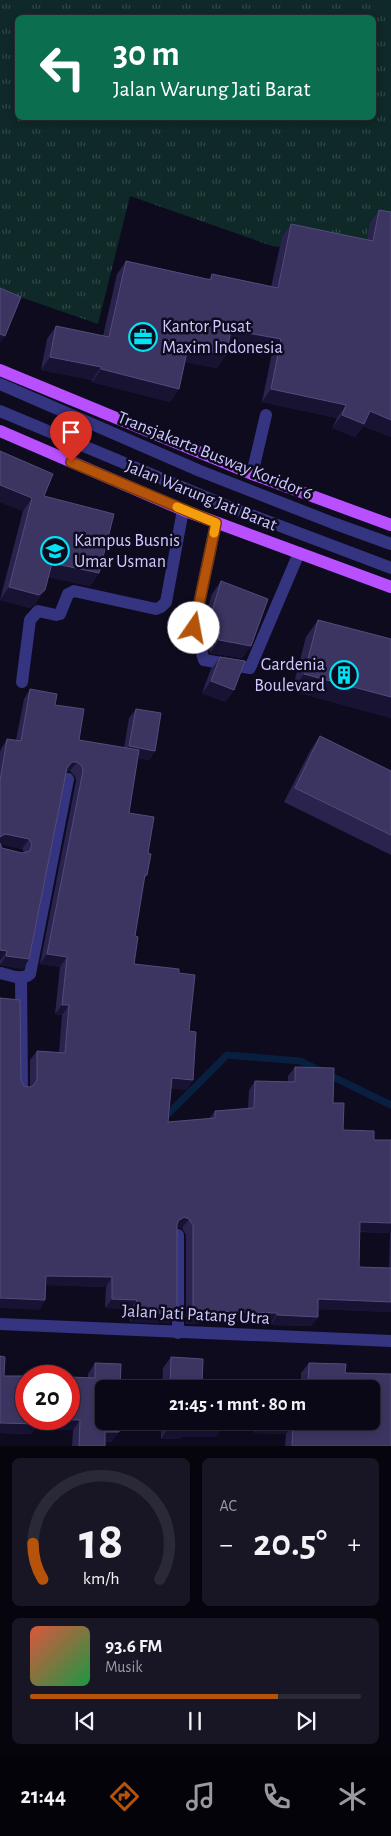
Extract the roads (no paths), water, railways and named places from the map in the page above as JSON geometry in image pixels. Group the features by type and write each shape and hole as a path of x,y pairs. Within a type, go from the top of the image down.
{"main road":[{"path":"0,370 252,474 391,525"},
{"name":"Jalan Warung Jati Barat","path":"0,431 183,510 391,587"}],"street":[{"name":"Transjakarta Busway Koridor 6","path":"0,384 200,471 391,544"},
{"path":"0,411 228,506 391,568"},
{"path":"252,474 266,415"},
{"path":"22,682 30,620 38,611 56,615 60,614 68,594 74,591 156,609 162,608 166,602 183,510"},
{"path":"216,523 194,628 204,660 250,668 299,553"},
{"path":"22,1089 25,976 68,779"},
{"path":"0,973 25,976"},
{"path":"178,1235 178,1332"},
{"name":"Jalan Jati Patang Utra","path":"0,1324 391,1341"}],"waterway":[{"path":"161,1118 166,1116 227,1055 300,1061 391,1105"}],"place":[{"name":"Kantor Pusat Maxim Indonesia","path":"143,337"},
{"name":"Kampus Busnis Umar Usman","path":"55,551"},
{"name":"Gardenia Boulevard","path":"344,675"}]}
